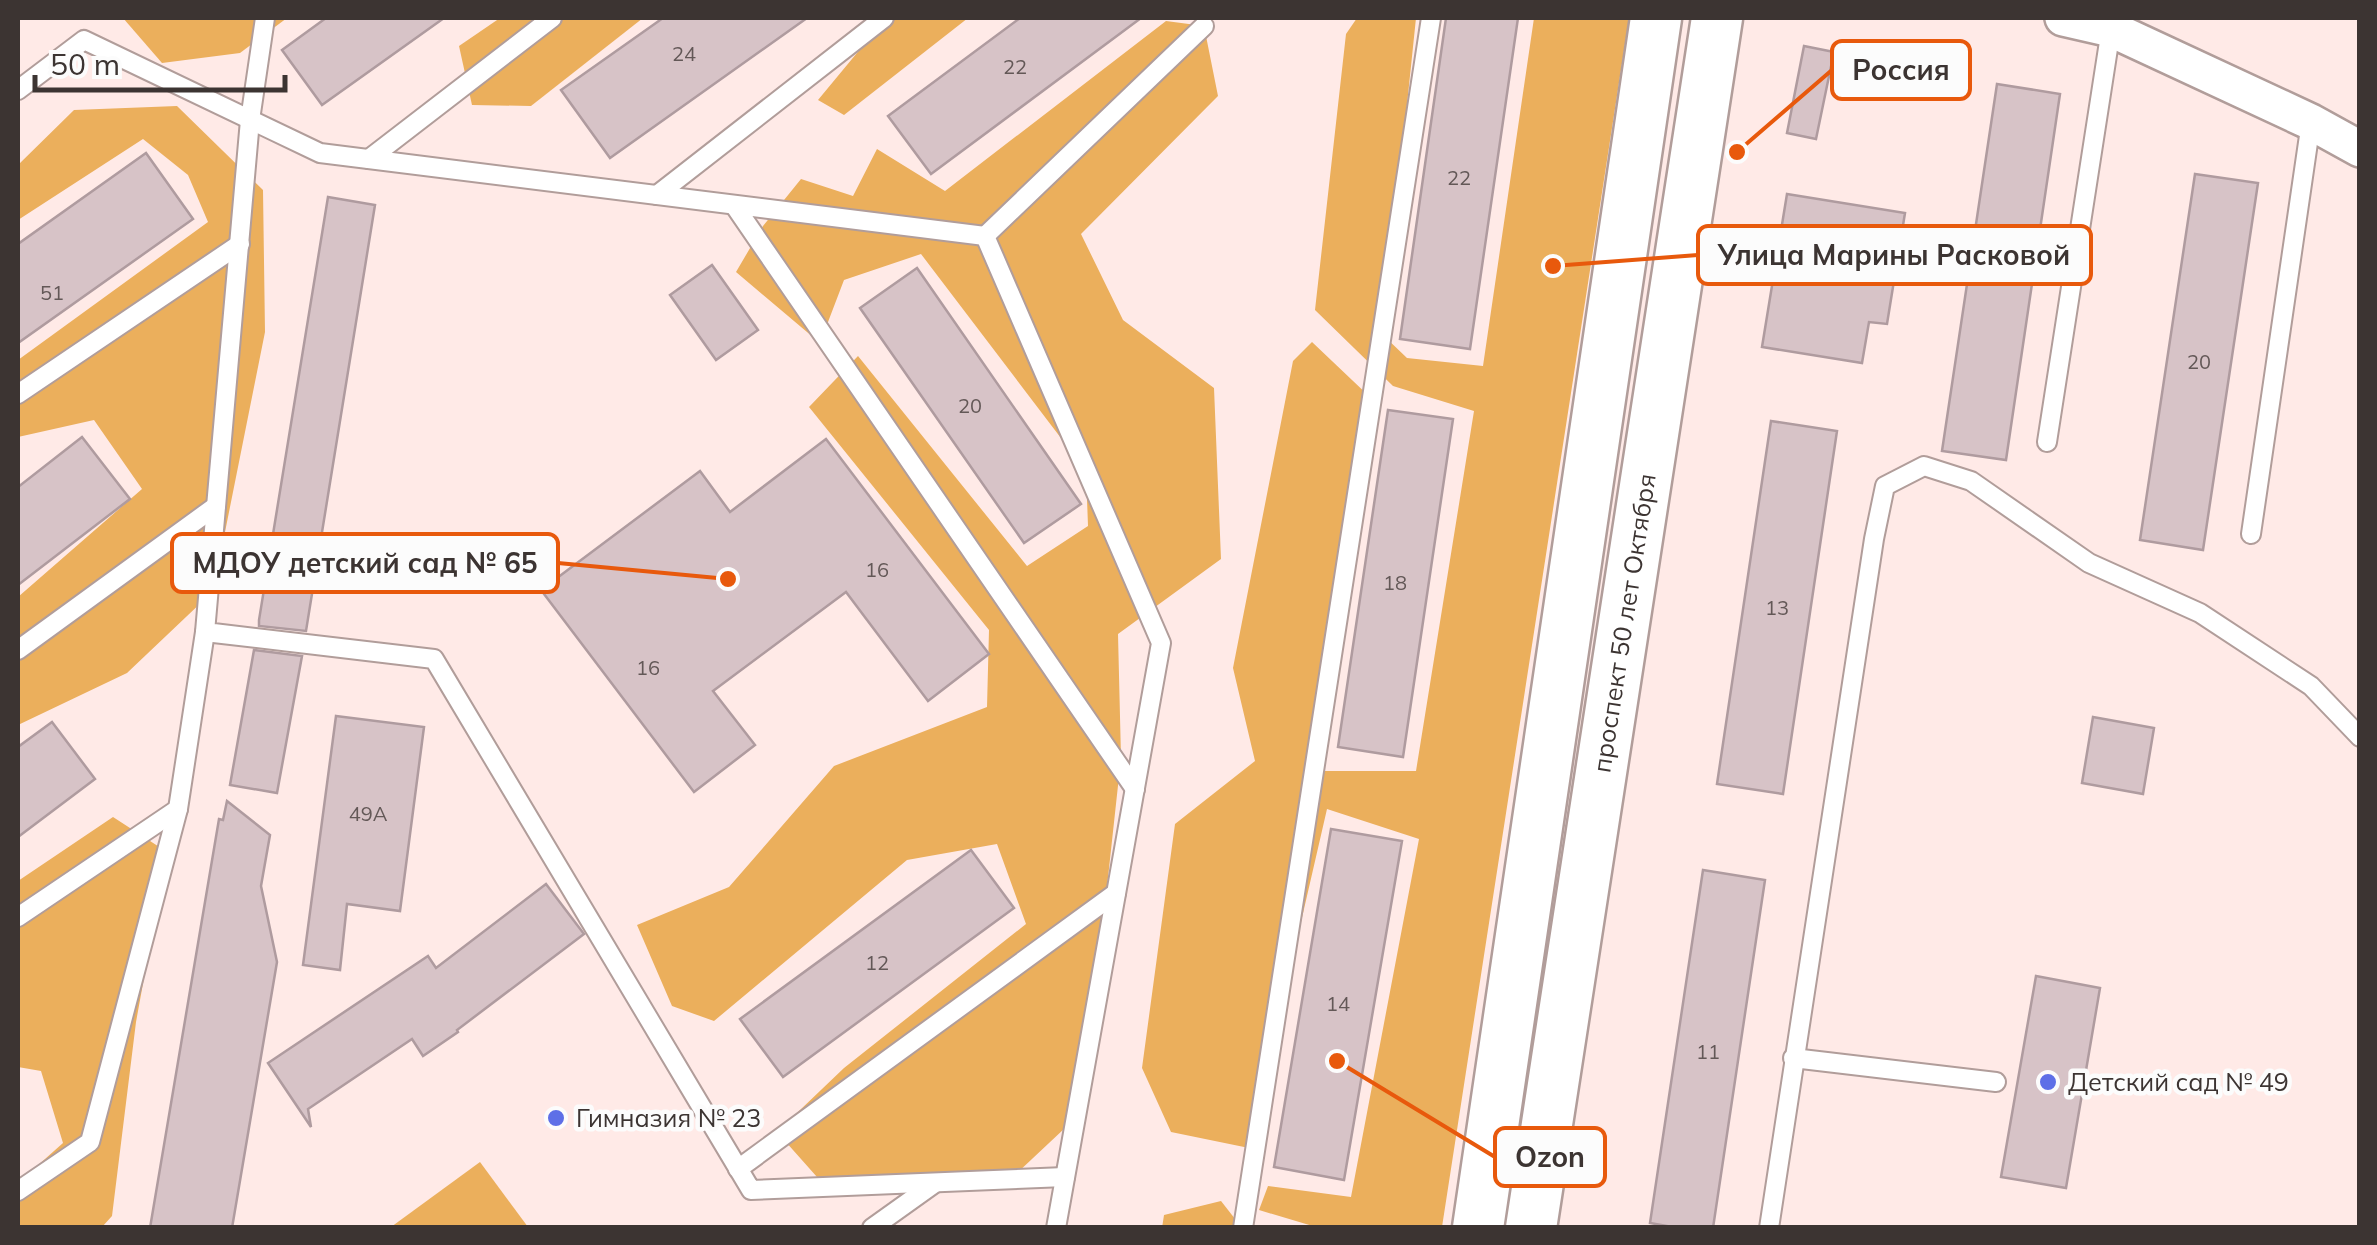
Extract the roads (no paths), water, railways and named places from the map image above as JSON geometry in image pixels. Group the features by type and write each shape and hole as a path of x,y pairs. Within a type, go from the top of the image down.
{"main road":[{"path":"1478,1228 1656,18"},
{"name":"проспект 50 лет Октября","path":"1531,1228 1717,18"}],"street":[{"path":"2063,18 2111,29 2360,149"}],"lane":[{"path":"18,1191 90,1142 178,809 204,632 250,120 265,18"},
{"path":"369,160 552,18"},
{"path":"656,195 884,18"},
{"path":"1243,1228 1431,18"},
{"path":"985,236 1204,26"},
{"path":"2047,442 2111,29"},
{"path":"18,90 84,40 320,153 985,236"},
{"path":"2251,534 2310,122"},
{"path":"734,205 1135,789"},
{"path":"985,236 1161,643 1056,1228"},
{"path":"18,394 240,244"},
{"path":"1769,1228 1885,486 1924,466 1971,481 2090,563 2200,614 2311,686 2360,737"},
{"path":"18,650 216,506"},
{"path":"204,632 434,659 750,1190 1066,1178"},
{"path":"18,918 178,809"},
{"path":"738,1170 1116,893"},
{"path":"1793,1058 1996,1082"},
{"path":"872,1228 936,1183"}],"place":[{"name":"Россия","path":"1737,152"},
{"name":"Улица Марины Расковой","path":"1553,266"},
{"name":"МДОУ детский сад № 65","path":"728,579"},
{"name":"Ozon","path":"1337,1061"},
{"name":"Детский сад № 49","path":"2048,1082"},
{"name":"Гимназия № 23","path":"556,1118"}]}
